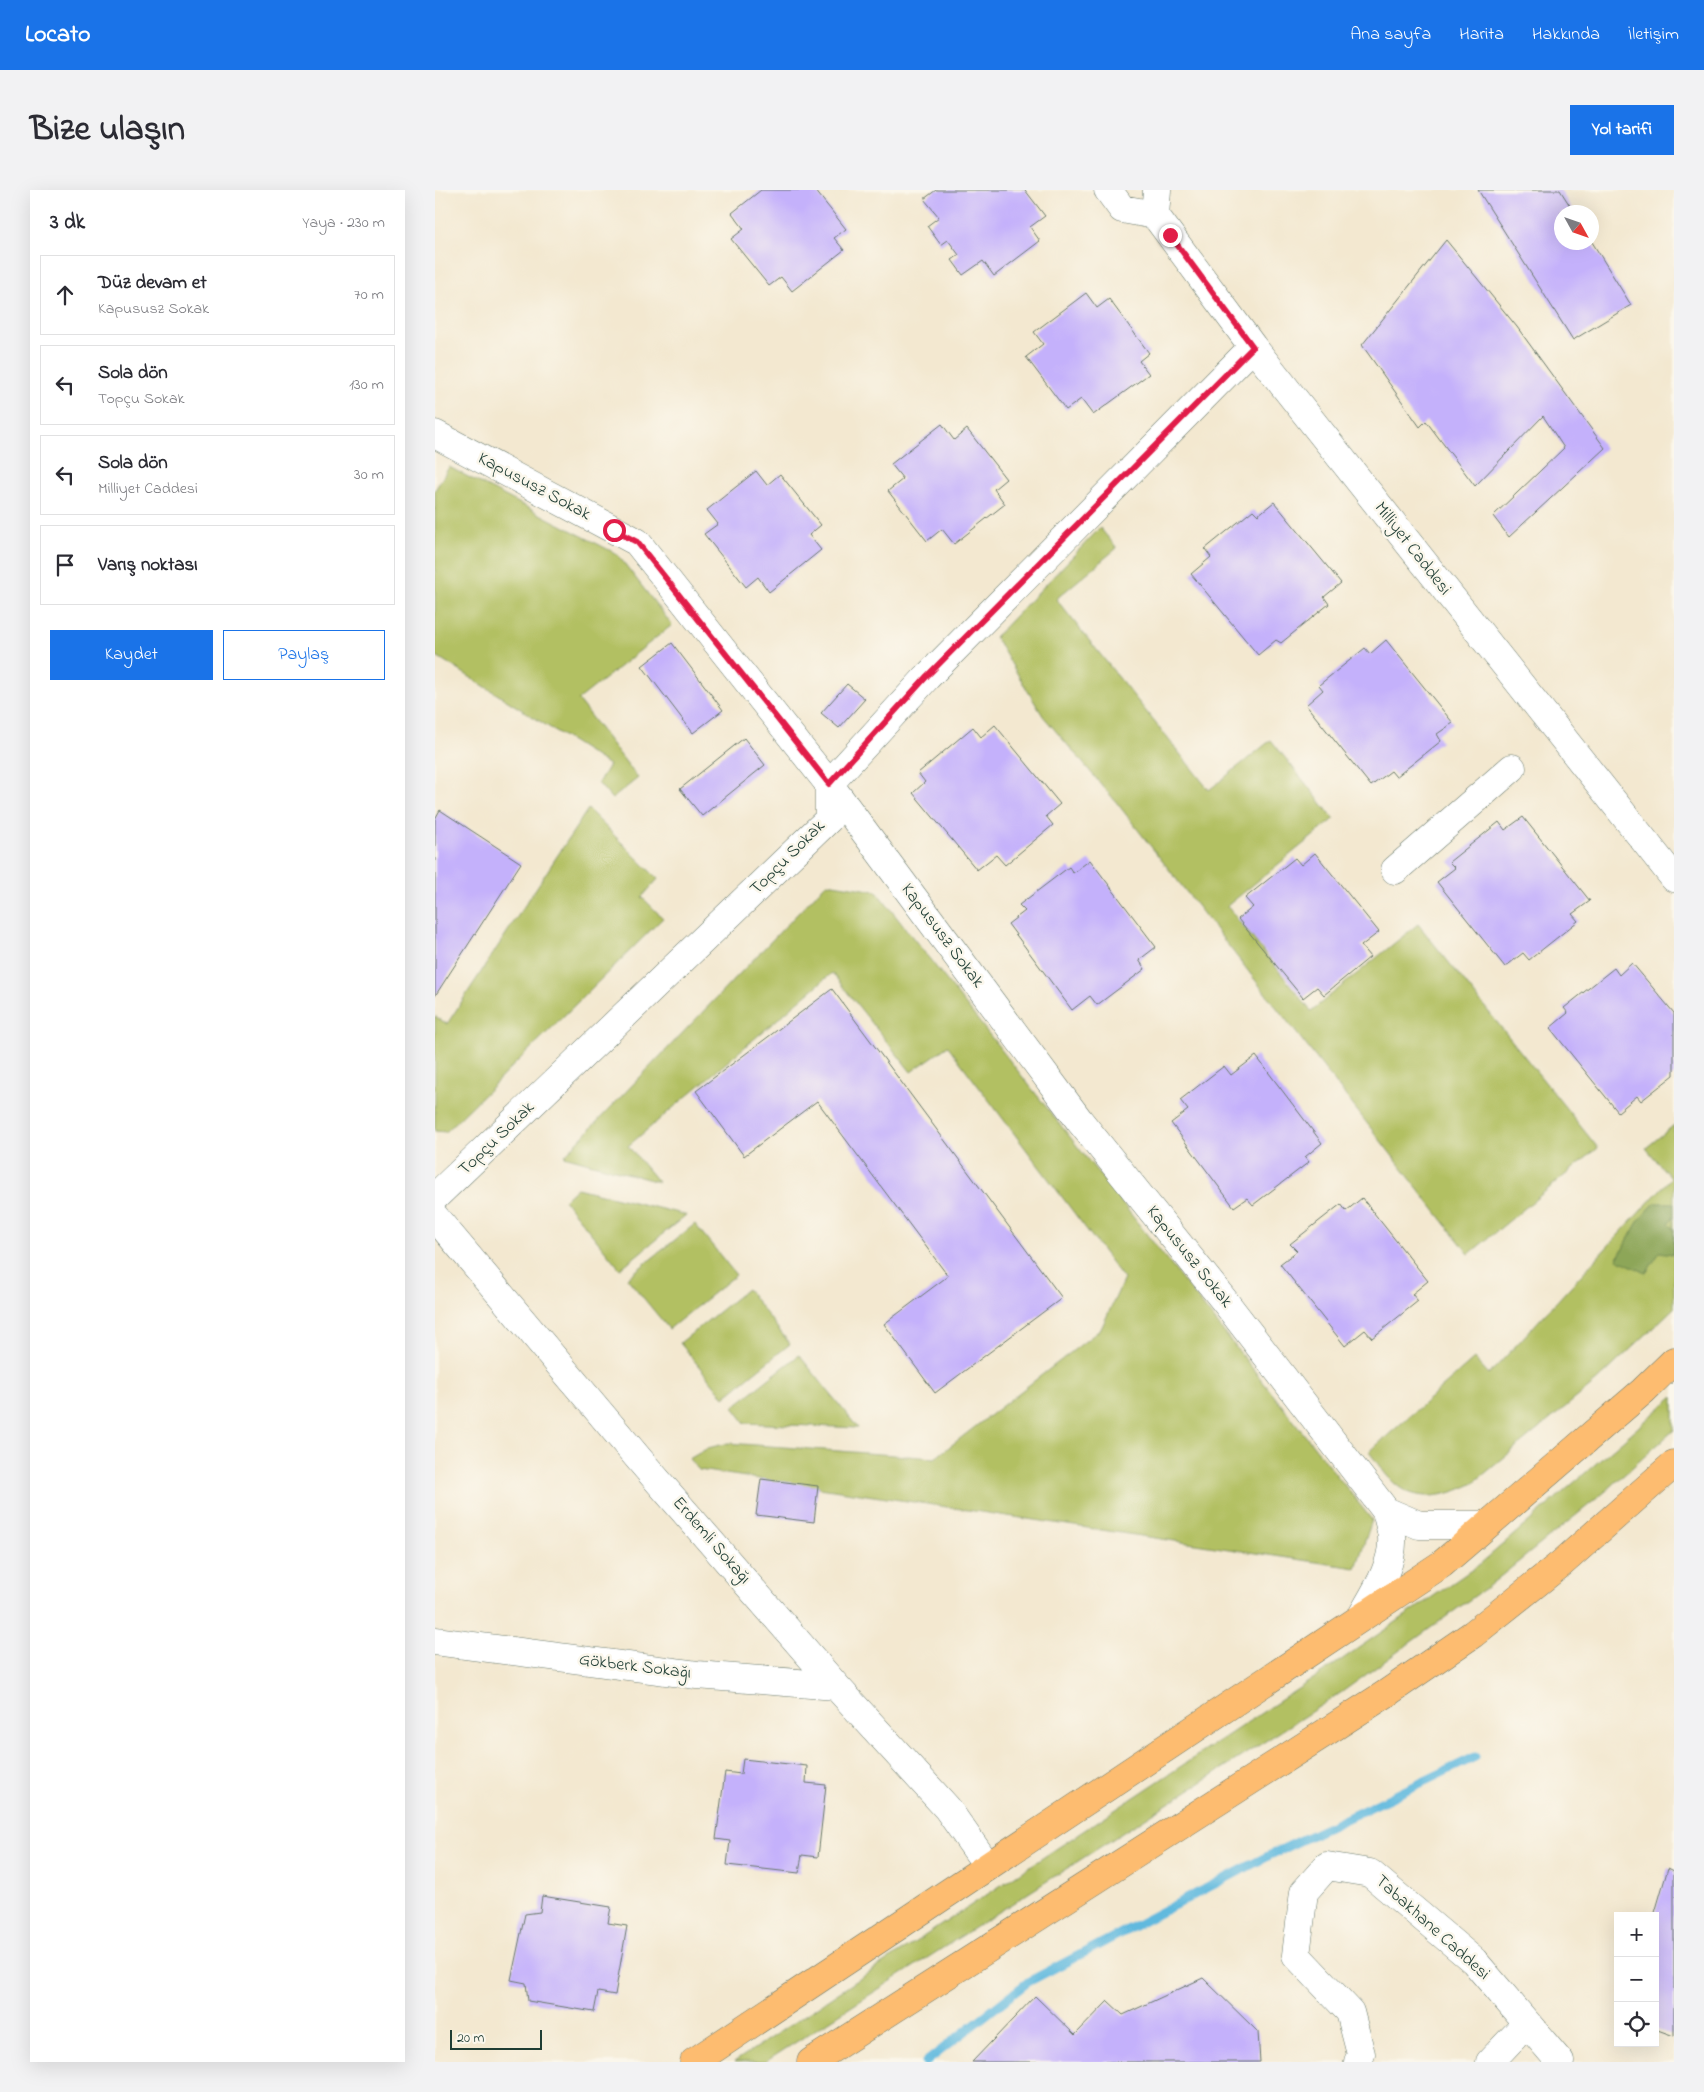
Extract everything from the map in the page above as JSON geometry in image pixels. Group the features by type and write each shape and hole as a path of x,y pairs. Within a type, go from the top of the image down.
{"main road":[{"path":"694,2062 987,1865 1442,1564 1643,1391 1674,1361"},
{"path":"811,2062 1384,1695 1473,1634 1562,1562 1674,1464"}],"street":[{"name":"Milliyet Caddesi","path":"1108,190 1122,209 1156,202 1253,347 1674,878"},
{"path":"829,784 927,676 1253,347"},
{"name":"Kapususz Sokak","path":"435,434 637,542 829,784 1079,1120 1223,1299 1386,1511"},
{"path":"1395,870 1512,768"},
{"name":"Topçu Sokak","path":"435,1197 829,819 829,784"},
{"name":"Erdemli Sokağı","path":"435,1217 644,1465 837,1686 947,1808 987,1865"},
{"path":"1386,1511 1419,1525 1487,1525"},
{"path":"1361,1617 1381,1582 1391,1548 1392,1537 1386,1511"},
{"name":"Gökberk Sokağı","path":"435,1641 697,1675 837,1686"},
{"name":"Tabakhane Caddesi","path":"1358,2062 1361,2054 1350,2012 1296,1955 1304,1892 1327,1866 1370,1874 1474,1961 1560,2062"},
{"path":"1490,2062 1527,2023"}],"green space":[{"path":"449,467 617,554 672,625 578,700 638,778 612,799 598,783 609,765 435,655 435,490"},
{"path":"1100,528 1117,548 1056,599 1209,790 1271,740 1334,819 1227,906 1311,1011 1418,924 1598,1148 1469,1254 1117,803 1043,716 995,637"},
{"path":"588,809 658,879 642,897 663,918 446,1132 435,1131 435,1016 447,1024"},
{"path":"827,883 876,891 1372,1520 1356,1568 699,1470 689,1459 708,1448 728,1443 935,1458 1101,1329 1124,1279 948,1046 911,1072 832,973 628,1146 658,1182 564,1156"},
{"path":"1674,1125 1674,1308 1598,1380 1472,1484 1453,1492 1432,1496 1412,1494 1403,1490 1384,1472 1369,1452 1474,1359 1488,1374 1496,1367 1671,1178 1646,1148"},
{"path":"577,1188 686,1215 620,1269 564,1200"},
{"path":"1655,1203 1674,1203 1674,1215 1669,1224 1674,1229 1674,1252 1672,1254 1660,1252 1646,1273 1617,1259 1639,1220"},
{"path":"695,1224 736,1275 669,1329 627,1278"},
{"path":"747,1289 790,1344 724,1397 680,1343"},
{"path":"799,1355 858,1428 745,1423 733,1407"},
{"path":"1674,1396 1674,1430 1606,1491 1490,1585 1342,1692 765,2062 734,2062 1331,1667 1480,1564"}],"building":[{"path":"761,190 815,190 846,229 834,238 844,250 792,291 781,277 769,286 731,239 744,229 732,213"},
{"path":"936,190 1025,190 1045,216 1030,227 1040,241 994,276 983,261 963,275 952,260 959,255 948,240 941,245 927,226 939,217 924,199"},
{"path":"1478,190 1560,190 1570,205 1554,205 1554,250 1597,250 1631,305 1573,340"},
{"path":"1446,240 1517,327 1605,448 1509,537 1493,516 1564,448 1543,416 1475,486 1426,421 1420,427 1362,345"},
{"path":"1086,293 1097,308 1109,299 1149,353 1139,361 1149,374 1093,415 1081,399 1066,410 1026,357 1043,344 1034,332"},
{"path":"942,424 954,440 967,429 1006,479 994,489 1005,504 954,544 942,529 927,541 888,491 903,479 891,464"},
{"path":"756,471 767,485 780,474 821,525 809,535 821,550 769,592 758,577 746,587 704,534 718,524 707,510"},
{"path":"1274,502 1341,583 1324,597 1329,604 1281,643 1276,640 1258,655 1191,574 1211,557 1205,549 1253,510 1258,515"},
{"path":"1386,640 1453,723 1437,734 1441,741 1396,777 1391,771 1371,786 1306,705 1323,690 1319,685 1365,648 1370,654"},
{"path":"672,643 723,710 693,733 642,666"},
{"path":"847,684 865,699 839,728 821,713"},
{"path":"995,725 1060,804 1046,816 1053,825 1005,865 996,855 977,870 913,793 925,782 918,773 973,727 981,737"},
{"path":"744,738 765,765 702,816 680,789"},
{"path":"440,810 521,863 435,996 435,819"},
{"path":"1523,817 1590,901 1572,914 1578,921 1529,960 1523,953 1505,967 1437,882 1455,868 1449,862 1499,822 1505,830"},
{"path":"1315,853 1379,932 1361,946 1370,957 1324,995 1317,987 1303,998 1238,919 1253,907 1245,898 1295,858 1301,865"},
{"path":"1090,860 1156,947 1139,960 1145,969 1097,1005 1090,996 1072,1010 1008,924 1025,911 1019,905 1069,867 1073,873"},
{"path":"1632,963 1674,1013 1674,1075 1641,1101 1637,1096 1618,1112 1550,1028 1568,1013 1564,1008 1614,968 1619,975"},
{"path":"832,989 1062,1298 935,1393 884,1324 948,1276 817,1101 744,1156 696,1091"},
{"path":"1256,1056 1322,1143 1305,1157 1309,1162 1253,1205 1247,1198 1234,1207 1171,1123 1188,1110 1180,1100 1224,1066 1231,1075"},
{"path":"1362,1198 1428,1281 1412,1294 1418,1301 1372,1338 1365,1330 1345,1346 1280,1264 1297,1251 1290,1244 1341,1204 1346,1211"},
{"path":"761,1479 818,1486 814,1522 756,1515"},
{"path":"743,1759 807,1766 806,1783 826,1785 818,1857 802,1855 799,1873 727,1865 730,1841 716,1839 725,1772 741,1774"},
{"path":"1668,1868 1674,1871 1674,2036 1659,2030 1659,1912 1655,1912"},
{"path":"542,1896 611,1907 608,1923 627,1926 615,1995 598,1992 594,2012 528,2001 526,1983 511,1980 525,1914 540,1912"},
{"path":"1203,1978 1258,2032 1260,2062 972,2062 1035,1996 1075,2035 1108,2001 1123,2015"}],"waterway":[{"path":"926,2062 1028,1982 1268,1856 1475,1757"}],"route":[{"path":"614,530 637,542 829,784 927,676 1253,347 1170,235"}]}
